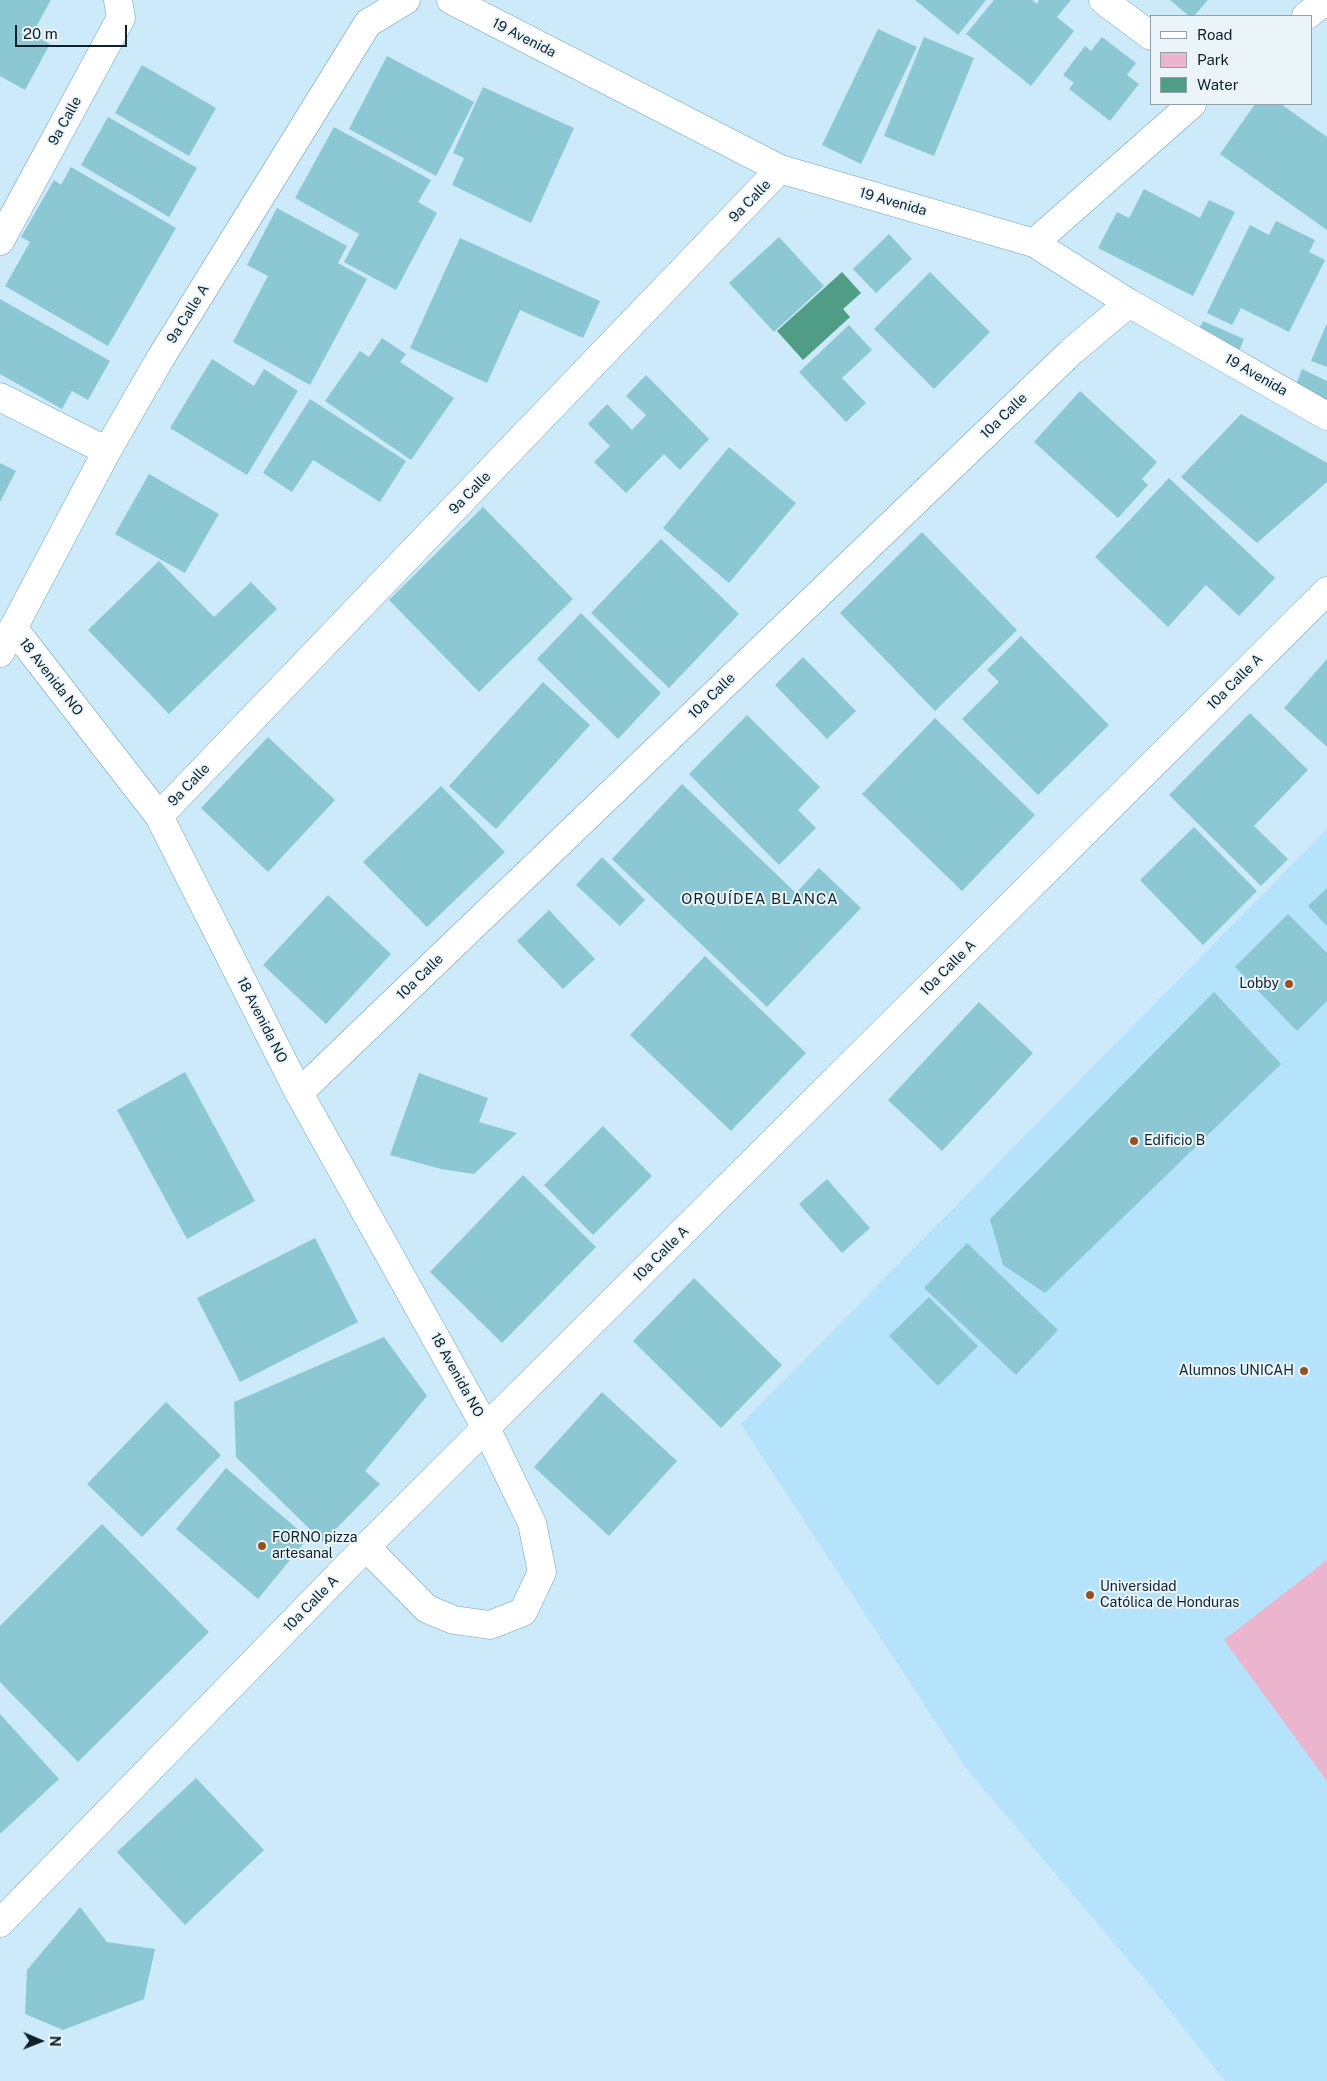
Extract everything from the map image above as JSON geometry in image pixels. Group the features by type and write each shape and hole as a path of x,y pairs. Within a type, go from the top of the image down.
{"street":[{"name":"9a Calle","path":"0,241 121,18 118,0"},
{"name":"9a Calle A","path":"0,653 107,451 160,359 368,23 406,0"},
{"name":"19 Avenida","path":"451,0 780,170 1034,243 1129,303 1327,416"},
{"path":"1103,0 1150,35"},
{"path":"1307,15 1327,0"},
{"path":"1034,243 1191,105"},
{"name":"9a Calle","path":"159,816 780,170"},
{"name":"10a Calle","path":"299,1094 1071,352 1129,303"},
{"path":"0,398 107,451"},
{"name":"10a Calle A","path":"0,1923 366,1547 1327,590"},
{"name":"18 Avenida NO","path":"14,629 159,816 299,1094 486,1428 532,1523 542,1572 523,1612 490,1625 454,1620 427,1609 366,1547"}],"shaded area":[{"name":"Universidad Católica de Honduras","path":"1327,829 1327,2081 1225,2081 1153,1989 965,1767 741,1424"}],"green space":[{"path":"1327,1560 1327,1781 1224,1640"}],"water":[{"path":"842,272 861,293 843,309 850,317 803,360 777,331"}],"building":[{"path":"0,0 51,0 32,34 50,44 25,90 0,76"},
{"path":"915,0 986,0 958,35"},
{"path":"994,0 1032,0 1037,4 1039,0 1071,0 1057,17 1074,31 1031,86 966,34"},
{"path":"1170,0 1208,0 1195,15 1188,15"},
{"path":"878,29 917,47 861,164 822,145"},
{"path":"924,37 974,58 934,156 884,136"},
{"path":"1102,37 1136,63 1127,75 1139,84 1110,121 1069,89 1074,83 1063,75 1085,46 1091,51"},
{"path":"387,56 474,102 436,176 349,129"},
{"path":"142,65 216,108 189,156 115,113"},
{"path":"483,87 574,128 531,223 452,185 464,158 453,153"},
{"path":"1254,105 1282,105 1327,137 1327,230 1220,154"},
{"path":"108,117 197,168 169,217 81,165"},
{"path":"334,127 431,180 418,202 437,213 396,290 344,262 359,234 295,198"},
{"path":"71,167 176,228 108,346 5,286 30,242 21,237 54,180 61,185"},
{"path":"1144,189 1200,218 1209,200 1235,212 1193,296 1098,248 1117,212 1129,218"},
{"path":"277,208 347,246 338,263 367,279 310,385 233,342 268,276 247,265"},
{"path":"1276,221 1315,240 1309,252 1325,260 1289,332 1241,308 1232,325 1207,313 1250,225 1269,235"},
{"path":"889,234 912,259 876,293 853,269"},
{"path":"779,237 824,286 774,332 729,283"},
{"path":"460,238 600,301 583,338 520,310 487,383 410,348"},
{"path":"930,272 990,332 934,389 874,329"},
{"path":"0,299 110,361 88,400 72,391 62,409 0,374"},
{"path":"1203,321 1244,339 1237,356 1195,337"},
{"path":"1327,323 1327,367 1311,361"},
{"path":"849,325 872,350 842,378 866,403 846,422 799,372"},
{"path":"382,338 406,354 400,362 454,398 411,460 325,401 360,351 369,357"},
{"path":"212,359 254,386 264,369 298,391 247,475 170,428"},
{"path":"1302,369 1327,381 1327,402 1295,387"},
{"path":"646,375 709,439 680,470 664,454 626,493 594,462 610,446 588,424 607,404 632,430 646,415 626,396"},
{"path":"1080,391 1157,462 1142,479 1148,485 1118,518 1034,442"},
{"path":"310,399 406,461 380,502 313,460 292,492 263,473"},
{"path":"1241,414 1327,463 1327,482 1257,543 1181,477"},
{"path":"729,447 796,503 729,583 663,528"},
{"path":"0,463 16,471 0,502"},
{"path":"149,474 219,514 185,573 115,534"},
{"path":"1169,478 1275,578 1239,616 1206,585 1168,627 1095,557"},
{"path":"483,507 573,599 479,692 389,600"},
{"path":"922,532 1017,630 935,711 840,613"},
{"path":"661,539 739,614 669,688 591,613"},
{"path":"159,561 214,617 251,582 277,609 169,714 88,630"},
{"path":"581,613 661,693 618,739 537,659"},
{"path":"1021,636 1109,725 1038,795 962,719 999,682 987,670"},
{"path":"803,657 856,711 827,739 775,685"},
{"path":"1327,659 1327,747 1284,708"},
{"path":"543,682 590,725 496,829 449,786"},
{"path":"1250,713 1308,770 1254,826 1288,859 1261,886 1169,795"},
{"path":"747,715 820,787 798,810 816,828 779,865 689,774"},
{"path":"935,718 1035,815 962,891 862,794"},
{"path":"268,737 335,800 268,872 201,808"},
{"path":"682,784 796,893 819,868 861,908 767,1007 612,859"},
{"path":"441,786 505,852 427,927 363,862"},
{"path":"1194,827 1257,891 1203,945 1140,880"},
{"path":"602,857 645,900 620,926 576,885"},
{"path":"1327,888 1327,926 1308,906"},
{"path":"328,895 391,954 326,1024 263,965"},
{"path":"549,910 595,959 563,989 517,941"},
{"name":"Lobby","path":"1288,914 1327,953 1327,1001 1297,1031 1235,967"},
{"path":"705,956 806,1053 731,1131 630,1035"},
{"name":"Edificio B","path":"1214,992 1281,1064 1045,1293 1003,1265 990,1219"},
{"path":"979,1002 1033,1053 942,1151 888,1100"},
{"path":"185,1072 255,1201 187,1239 117,1110"},
{"path":"419,1073 488,1098 479,1122 517,1133 474,1174 441,1169 390,1155"},
{"path":"603,1126 652,1176 593,1235 544,1185"},
{"path":"523,1175 596,1247 502,1343 430,1272"},
{"path":"827,1179 870,1228 842,1253 799,1204"},
{"path":"315,1238 358,1322 240,1382 197,1298"},
{"path":"967,1243 1058,1330 1016,1375 924,1288"},
{"path":"694,1278 782,1365 721,1428 633,1341"},
{"path":"929,1297 978,1346 938,1386 889,1336"},
{"path":"384,1337 427,1396 365,1471 380,1484 323,1542 236,1457 234,1402"},
{"path":"602,1392 677,1461 609,1536 534,1467"},
{"path":"166,1402 221,1455 142,1537 87,1484"},
{"path":"226,1468 308,1538 258,1599 176,1529"},
{"path":"102,1524 209,1632 78,1762 0,1682 0,1626"},
{"path":"0,1714 59,1779 0,1834"},
{"path":"196,1778 264,1850 185,1925 117,1852"},
{"path":"80,1907 107,1942 155,1949 144,1999 63,2030 25,2014 27,1970"}],"place":[{"name":"Lobby","path":"1289,984"},
{"name":"Edificio B","path":"1134,1141"},
{"name":"Alumnos UNICAH","path":"1304,1371"},
{"name":"FORNO pizza artesanal","path":"262,1546"},
{"name":"Universidad Católica de Honduras","path":"1090,1595"}],"district":[{"name":"ORQUÍDEA BLANCA","path":"760,899"}]}
